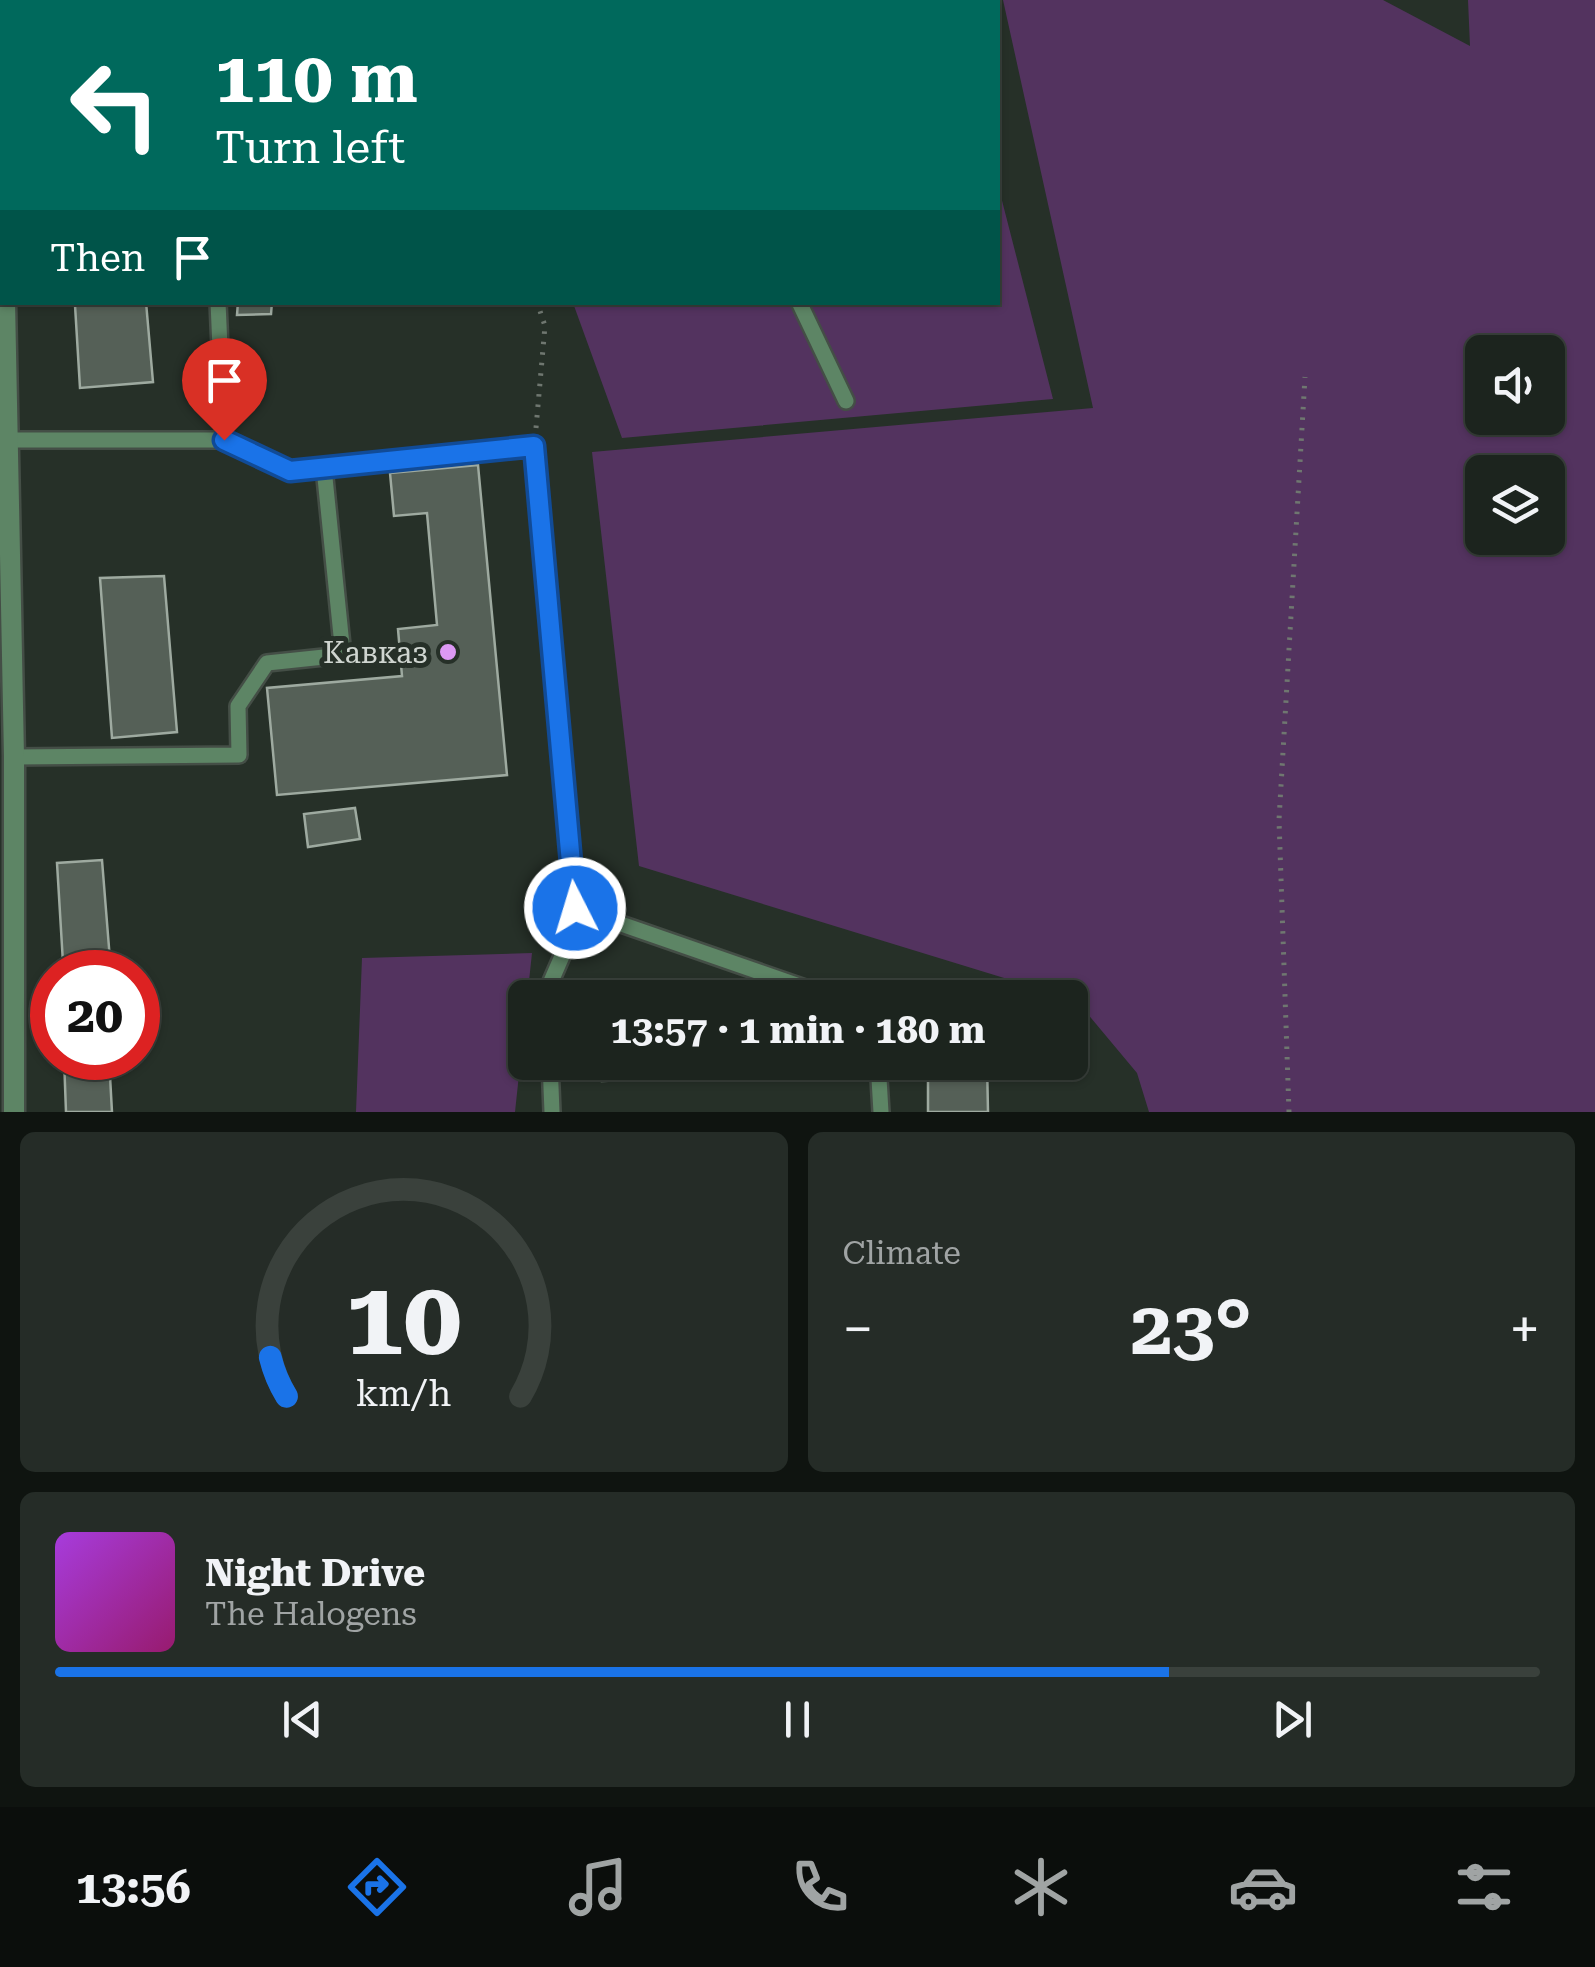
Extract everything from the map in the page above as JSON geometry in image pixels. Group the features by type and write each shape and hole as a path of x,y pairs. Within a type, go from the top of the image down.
{"street":[{"path":"5,305 14,757 14,1112"},
{"path":"0,782 14,757"}],"lane":[{"path":"218,305 224,440"},
{"path":"801,305 846,401"},
{"path":"8,440 224,440 290,471 534,446 576,924 553,980"},
{"path":"14,757 239,755 238,706 267,663 343,655 324,468"},
{"path":"575,908 782,980"},
{"path":"551,1080 552,1112"},
{"path":"879,1080 881,1112"}],"path":[{"path":"534,446 546,326 538,305"},
{"path":"1288,1112 1279,820 1305,377"}],"shaded area":[{"path":"1003,0 1383,0 1470,46 1468,0 1595,0 1595,1112 1149,1112 1137,1073 1088,1014 1088,980 1011,980 639,866 592,452 1093,408"},
{"path":"1000,193 1053,399 622,438 574,305 1000,305"},
{"path":"532,953 529,980 508,980 508,1080 518,1080 515,1112 356,1112 362,958"}],"building":[{"path":"75,305 146,305 153,382 80,388"},
{"path":"238,305 272,305 271,314 237,315"},
{"name":"Кавказ","path":"478,465 507,775 277,795 267,688 402,676 398,629 437,625 427,513 394,516 390,473"},
{"path":"164,576 177,732 112,738 100,578"},
{"path":"355,808 360,839 308,847 304,814"},
{"path":"102,860 109,950 62,950 57,863"},
{"path":"65,1080 110,1080 112,1112 66,1112"},
{"path":"928,1080 987,1080 988,1112 928,1112"}],"place":[{"name":"Кавказ","path":"448,652"}],"route":[{"path":"224,440 290,471 534,446 575,908"}]}
